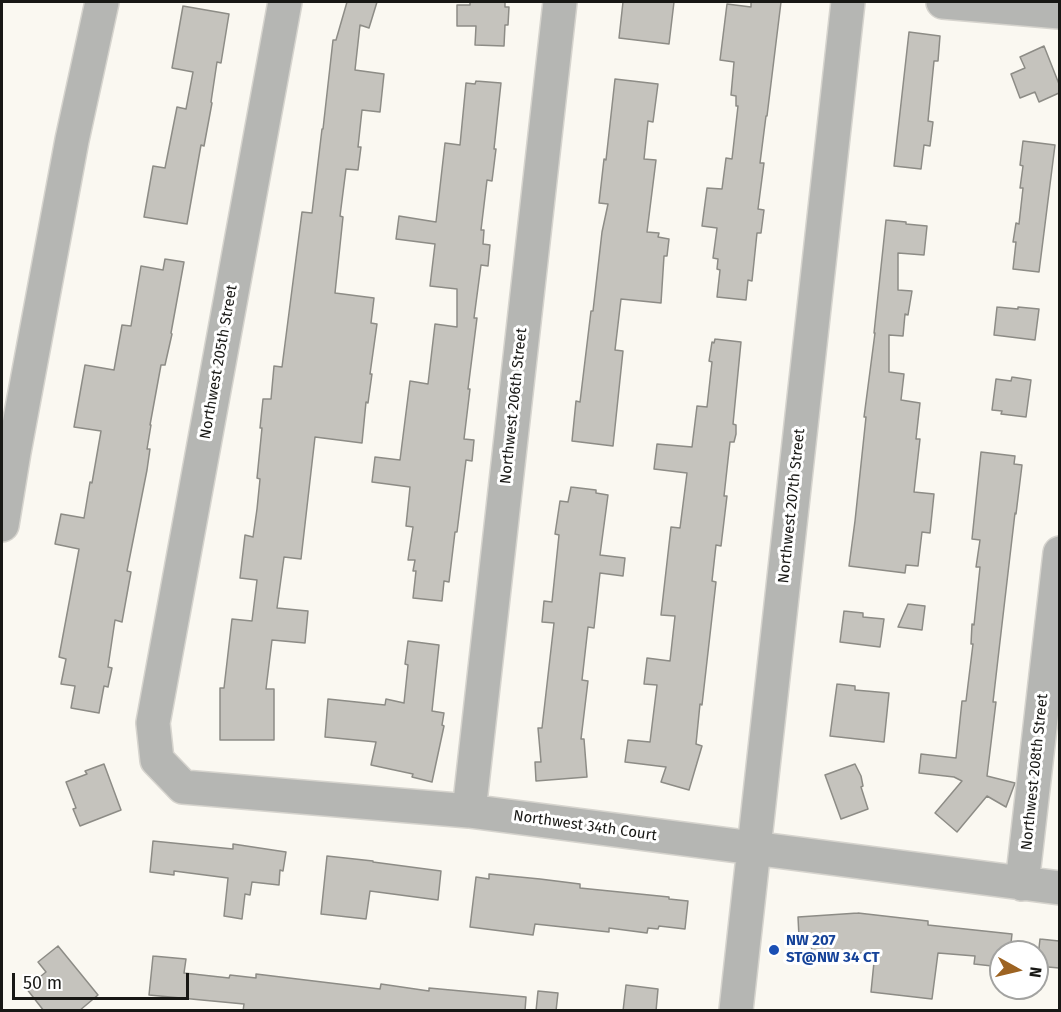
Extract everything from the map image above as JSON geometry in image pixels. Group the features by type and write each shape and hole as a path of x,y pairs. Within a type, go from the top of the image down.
{"street":[{"path":"2,525 72,140 102,2"},
{"name":"Northwest 205th Street","path":"153,723 285,2"},
{"name":"Northwest 206th Street","path":"469,811 560,2"},
{"name":"Northwest 207th Street","path":"736,1011 848,2"},
{"path":"943,2 1059,12"},
{"name":"Northwest 208th Street","path":"1022,884 1059,553"},
{"name":"Northwest 34th Court","path":"153,723 157,760 183,787 469,811 1059,888"}],"building":[{"path":"347,2 377,2 369,28 360,25 355,70 384,74 380,112 362,110 358,170 346,169 340,216 343,217 335,293 374,298 371,323 377,324 362,443 315,437 301,559 284,557 277,608 308,611 305,643 272,640 266,689 274,689 274,740 220,740 220,688 224,688 232,619 252,621 257,580 240,578 245,535 253,537 257,509 263,399 271,399 274,366 282,367 302,212 312,213 333,40 336,40"},
{"path":"470,2 505,2 505,7 509,7 504,46 475,45 476,26 457,26 457,5 470,5"},
{"path":"623,2 674,2 669,44 619,38"},
{"path":"751,2 781,2 760,163 764,163 758,209 764,210 761,233 757,233 752,281 748,280 746,300 717,297 720,270 717,269 718,259 713,258 717,228 702,226 707,188 722,189 726,158 732,159 738,106 736,106 736,96 731,95 734,62 720,60 727,4 751,7"},
{"path":"183,6 229,14 221,63 217,62 212,103 204,146 201,145 187,224 144,217 153,166 165,168 177,107 186,109 193,72 172,68"},
{"path":"909,32 940,36 938,61 934,61 928,121 933,122 930,146 924,145 921,169 894,166"},
{"path":"1044,46 1059,84 1059,93 1039,102 1035,92 1020,98 1011,74 1025,68 1020,57"},
{"path":"615,79 658,84 653,122 648,121 644,159 656,160 647,232 659,233 658,237 669,239 667,256 664,256 661,303 621,299 615,350 623,351 613,446 572,441 576,401 580,402 602,232 608,204 599,203"},
{"path":"476,81 501,83 492,181 487,180 481,230 484,230 483,244 490,245 488,266 481,265 474,318 477,318 464,439 474,440 472,461 466,460 449,582 444,581 442,601 413,598 415,560 408,560 413,527 406,526 410,487 372,482 375,457 400,460 410,381 428,384 435,324 457,327 457,289 430,286 435,244 396,239 399,216 436,222 445,143 460,145 466,83 475,84"},
{"path":"1023,141 1055,145 1039,272 1013,269 1016,242 1013,242 1016,223 1019,224 1023,188 1020,188"},
{"path":"886,220 927,226 924,255 898,253 898,290 912,291 908,315 905,314 903,336 889,335 889,372 904,374 901,400 920,403 916,439 920,439 914,492 934,494 930,533 922,532 918,566 906,565 905,573 849,566"},
{"path":"165,259 184,262 172,334 165,365 161,365 150,425 147,449 150,449 127,571 131,572 122,622 115,620 108,667 112,668 108,687 104,686 99,713 71,708 75,686 61,684 66,659 59,657 79,549 55,544 61,514 84,518 101,431 74,427 85,365 114,370 122,325 131,326 141,266 163,270"},
{"path":"997,307 1039,309 1035,340 994,335"},
{"path":"715,339 741,342 733,424 736,425 736,434 734,442 730,442 721,546 716,545 712,581 716,582 696,744 702,746 689,790 661,782 666,767 625,762 628,740 650,742 657,685 644,684 647,658 670,661 675,616 661,615 671,527 680,528 687,473 654,469 657,444 692,447 697,406 707,407 712,362 709,361 712,342 714,343"},
{"path":"1012,377 1031,380 1026,417 1001,414 1002,411 992,410 996,379 1011,381"},
{"path":"981,452 1015,456 1014,464 1022,465 993,702 996,702 987,776 1015,783 1006,807 987,796 957,832 935,813 962,781 954,777 919,773 921,754 956,758 962,701 966,701 973,644 971,644 972,624 974,625 980,567 976,567 980,540 972,539"},
{"path":"571,487 596,490 596,493 608,495 600,555 625,558 623,576 600,573 594,628 588,627 582,680 588,681 581,739 584,739 587,777 536,781 535,762 541,762 538,728 542,728 554,623 542,622 544,601 552,602 559,535 555,534 560,501 568,502"},
{"path":"908,604 925,606 922,630 898,627"},
{"path":"844,611 863,613 863,617 884,619 880,647 840,642"},
{"path":"408,641 439,645 432,711 444,713 442,725 444,726 432,782 412,777 413,774 371,765 376,742 325,737 328,699 385,705 386,699 404,703"},
{"path":"837,684 855,686 855,690 889,693 884,742 830,736"},
{"path":"104,764 121,810 80,826 66,782 87,774 85,771"},
{"path":"855,764 861,776 863,786 861,787 868,809 841,819 825,775"},
{"path":"153,841 233,849 233,844 286,852 283,871 280,870 279,885 252,882 250,895 245,894 242,919 224,916 228,878 174,871 174,875 150,872"},
{"path":"327,856 441,871 438,900 370,891 366,919 321,914"},
{"path":"489,874 580,884 580,888 688,901 685,929 659,926 658,929 648,928 647,933 609,928 609,932 535,924 533,935 470,927 476,877 489,879"},
{"path":"858,913 928,921 928,925 1012,934 1011,940 989,940 989,966 974,964 975,956 938,953 932,999 871,992 875,952 812,957 811,936 799,937 798,917"},
{"path":"1040,939 1059,941 1059,968 1049,967 1049,940"},
{"path":"58,946 98,995 79,1011 44,1011 26,988 46,972 38,962"},
{"path":"153,956 186,959 184,973 229,978 230,975 256,978 256,974 380,989 381,984 429,991 429,988 526,997 525,1011 243,1011 244,1004 149,995"},
{"path":"626,985 658,989 656,1011 623,1011"},
{"path":"538,991 558,993 556,1011 536,1011"}],"place":[{"name":"NW 207 ST@NW 34 CT","path":"774,950"}]}
